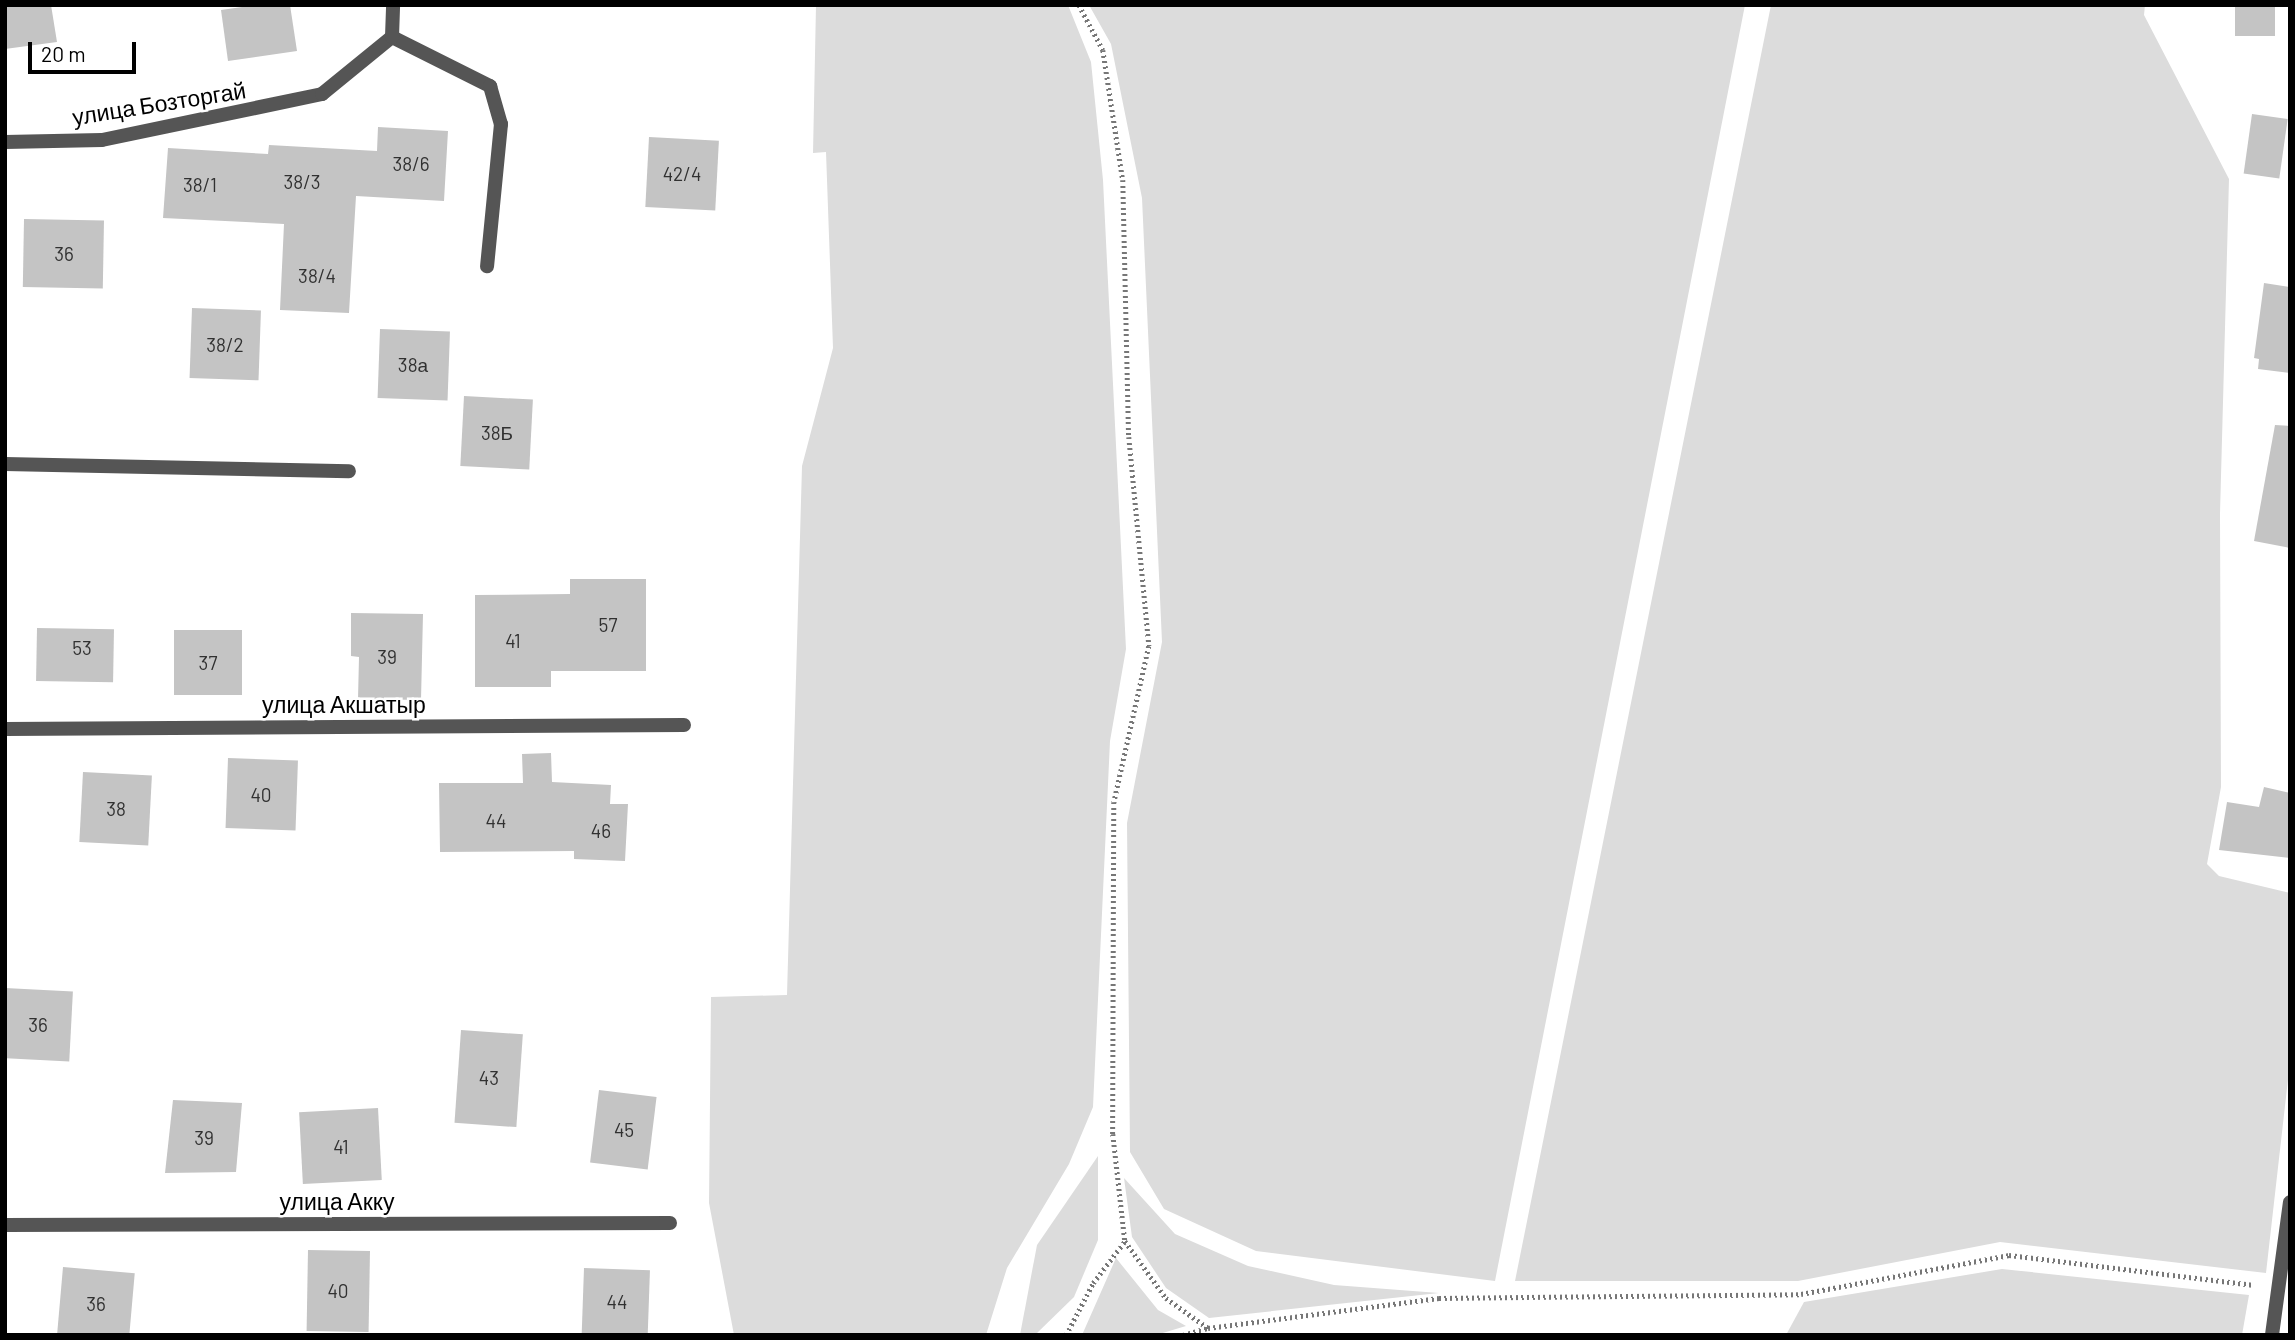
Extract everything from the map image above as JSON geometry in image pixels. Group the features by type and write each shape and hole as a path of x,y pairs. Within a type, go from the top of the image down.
{"street":[{"path":"393,5 392,37 489,86 501,124 487,265"},
{"name":"улица Бозторгай","path":"5,142 102,140 322,94 392,37"},
{"path":"5,464 349,471"},
{"name":"улица Акшатыр","path":"5,729 684,725"},
{"path":"2272,1335 2290,1202"},
{"name":"улица Акку","path":"5,1225 670,1223"}],"path":[{"path":"1079,5 1103,50 1123,180 1129,437 1149,646 1114,802 1113,1134 1125,1241 1166,1298 1208,1328"},
{"path":"1066,1335 1093,1283 1125,1241"},
{"path":"1184,1335 1208,1328 1439,1298 1801,1294 2010,1255 2145,1268 2279,1289"}],"shaded area":[{"path":"816,5 1068,5 1091,62 1103,180 1126,649 1110,741 1093,1107 1069,1164 1007,1268 986,1335 734,1335 709,1203 711,997 787,995 802,466 833,348 826,152 813,153"},
{"path":"1089,5 1745,5 1495,1281 1256,1251 1164,1209 1130,1152 1127,823 1162,642 1142,198 1111,44"},
{"path":"1771,5 2145,5 2144,15 2229,179 2220,514 2221,787 2207,864 2219,876 2290,893 2290,1062 2266,1273 2000,1242 1798,1281 1515,1281"},
{"path":"1098,1156 1098,1240 1074,1297 1035,1335 1020,1335 1037,1245"},
{"path":"1124,1178 1175,1234 1248,1266 1334,1285 1439,1293 1209,1318 1166,1288 1132,1237"},
{"path":"1116,1258 1158,1310 1186,1326 1156,1335 1082,1335"},
{"path":"2002,1269 2249,1295 2242,1335 1786,1335 1804,1302"}],"building":[{"path":"5,5 51,5 57,42 5,49"},
{"path":"256,5 290,5 297,51 228,61 221,10"},
{"path":"2235,5 2275,5 2275,36 2235,36"},
{"path":"2252,114 2288,119 2279,178 2244,173"},
{"path":"378,127 448,131 444,201 356,196 349,313 280,310 284,224 163,218 168,148 268,154 269,145 377,151"},
{"path":"649,137 719,141 715,211 645,207"},
{"path":"24,219 104,220 103,288 23,287"},
{"path":"2264,283 2290,287 2290,373 2258,369 2259,359 2254,358"},
{"path":"192,308 261,310 259,380 190,378"},
{"path":"380,329 450,331 448,400 378,398"},
{"path":"464,396 533,400 529,470 460,466"},
{"path":"2275,425 2290,426 2290,548 2254,541"},
{"path":"570,579 646,579 646,671 551,671 551,687 475,687 475,595 570,594"},
{"path":"351,613 423,614 421,700 358,699 359,657 351,656"},
{"path":"37,628 114,629 113,682 36,681"},
{"path":"174,630 242,630 242,695 174,695"},
{"path":"551,753 552,782 611,785 610,804 628,804 625,861 574,859 574,851 440,852 439,783 523,783 522,754"},
{"path":"228,758 298,760 296,830 226,828"},
{"path":"83,772 152,776 148,846 79,842"},
{"path":"2264,787 2290,793 2290,858 2219,850 2227,802 2259,807"},
{"path":"5,988 73,992 69,1061 5,1058"},
{"path":"461,1030 523,1034 516,1127 455,1123"},
{"path":"599,1090 657,1097 648,1170 590,1162"},
{"path":"173,1100 242,1103 236,1172 165,1173"},
{"path":"378,1108 382,1180 303,1184 299,1112"},
{"path":"308,1250 370,1251 369,1332 307,1331"},
{"path":"63,1267 135,1273 129,1335 57,1335"},
{"path":"584,1268 650,1270 648,1335 582,1335"}]}
